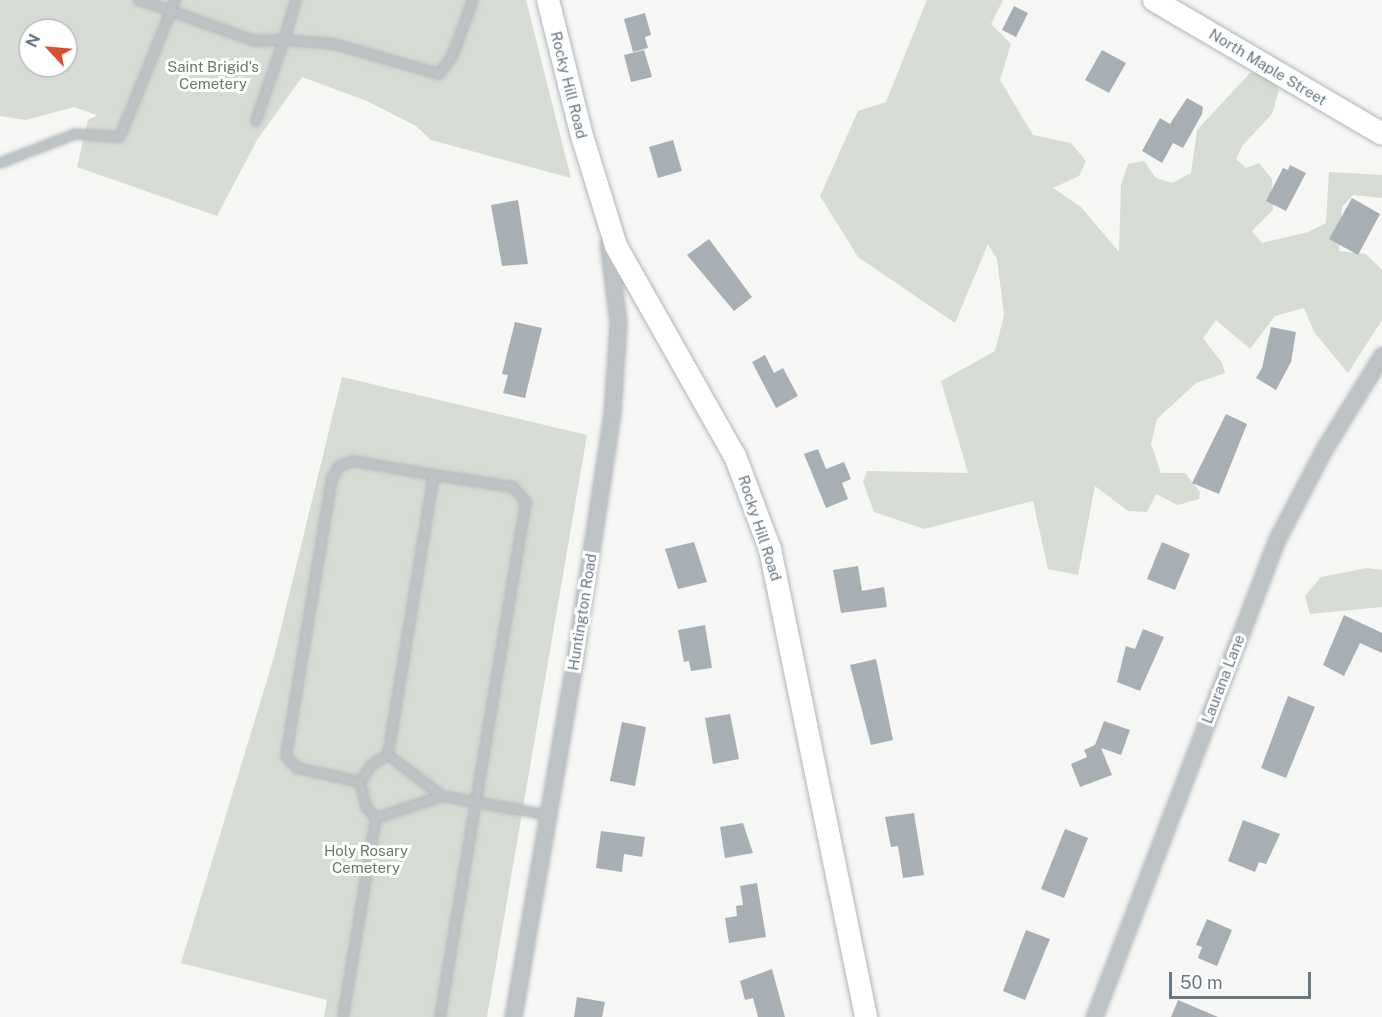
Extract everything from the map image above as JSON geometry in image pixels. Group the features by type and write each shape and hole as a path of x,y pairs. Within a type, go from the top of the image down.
{"street":[{"name":"Rocky Hill Road","path":"548,0 601,204 625,267 713,416 758,512 779,588 866,1017"},
{"name":"North Maple Street","path":"1154,0 1382,134"},
{"name":"Huntington Road","path":"513,1017 548,815 616,379 618,309 601,204"},
{"name":"Laurana Lane","path":"1094,1017 1277,539 1318,458 1382,355"}],"lane":[{"path":"139,0 255,41 284,40 334,44 439,74 452,57 473,0"},
{"path":"0,163 75,134 120,137 175,0"},
{"path":"256,121 296,0"},
{"path":"360,782 297,768 286,756 333,479 338,467 353,460 434,475 513,486 526,502 478,802 440,1017"},
{"path":"388,755 434,475"},
{"path":"388,755 442,796 548,815"},
{"path":"376,818 366,807 360,782 371,765 388,755"},
{"path":"376,818 442,796"},
{"path":"343,1017 376,818"}],"green space":[{"name":"Saint Brigid's Cemetery","path":"0,0 526,0 571,178 431,140 416,126 367,101 302,77 257,140 217,216 77,167 88,120 97,115 74,107 26,120 0,116"},
{"path":"927,0 1003,0 991,24 1011,44 1000,80 1033,135 1071,143 1086,161 1079,176 1053,188 1081,207 1119,252 1121,185 1128,164 1144,161 1156,178 1172,183 1191,173 1197,130 1250,73 1268,73 1279,90 1272,114 1242,146 1236,159 1246,168 1259,163 1272,179 1273,210 1252,231 1262,243 1308,232 1326,223 1329,172 1382,175 1382,198 1353,195 1342,207 1339,251 1366,254 1382,270 1382,320 1348,373 1314,332 1304,308 1275,316 1250,349 1216,320 1203,338 1222,363 1225,373 1196,383 1157,419 1151,444 1161,473 1185,473 1200,492 1199,499 1178,505 1156,494 1147,512 1128,511 1095,486 1078,575 1048,569 1033,501 924,529 874,512 863,482 867,471 968,473 941,381 995,351 1004,315 997,259 988,244 955,323 858,257 820,196 858,111 886,102"},
{"name":"Holy Rosary Cemetery","path":"342,377 587,435 487,1017 324,1017 327,1000 181,963 274,657"},
{"path":"1367,568 1382,570 1382,607 1310,614 1305,596 1321,577"}],"building":[{"path":"1014,6 1028,13 1016,37 1002,30"},
{"path":"645,13 651,35 645,37 648,48 633,52 624,19"},
{"path":"644,50 652,77 631,82 624,55"},
{"path":"1102,50 1126,63 1109,93 1085,80"},
{"path":"1187,98 1203,107 1202,114 1183,148 1173,143 1162,163 1142,151 1160,118 1170,124"},
{"path":"673,140 682,171 658,178 649,147"},
{"path":"1290,165 1306,173 1286,211 1266,201 1283,168 1288,170"},
{"path":"1352,198 1380,214 1358,255 1329,239"},
{"path":"518,200 528,264 502,266 491,205"},
{"path":"709,239 752,297 734,311 687,255"},
{"path":"515,322 542,328 525,398 503,393 508,375 502,374"},
{"path":"1271,327 1296,332 1291,362 1276,390 1256,378 1262,368"},
{"path":"765,355 774,373 783,368 798,396 776,408 752,362"},
{"path":"1226,414 1247,424 1219,494 1192,483"},
{"path":"818,449 826,469 844,462 851,479 842,483 848,499 826,508 804,454"},
{"path":"694,542 707,582 678,589 665,549"},
{"path":"1162,542 1190,554 1175,590 1147,579"},
{"path":"858,566 862,591 884,587 887,607 841,613 833,570"},
{"path":"1344,615 1382,633 1382,653 1360,643 1344,676 1323,665"},
{"path":"705,625 712,668 691,671 689,661 684,662 678,630"},
{"path":"1143,629 1164,637 1140,691 1117,682 1126,646 1135,649"},
{"path":"876,659 893,740 871,745 850,665"},
{"path":"1288,696 1315,707 1286,778 1261,768"},
{"path":"730,714 739,759 713,764 705,718"},
{"path":"1104,721 1130,730 1121,755 1101,748 1112,775 1080,787 1071,764 1087,757 1084,750 1095,745"},
{"path":"622,722 646,727 635,786 610,781"},
{"path":"914,813 924,875 903,878 898,846 891,847 885,817"},
{"path":"1243,820 1280,834 1266,864 1259,862 1255,872 1228,861"},
{"path":"743,823 753,853 725,858 720,827"},
{"path":"1065,829 1088,838 1064,898 1041,889"},
{"path":"601,831 645,837 642,857 624,854 622,872 596,868"},
{"path":"757,883 766,937 729,943 725,918 737,916 736,906 743,905 740,886"},
{"path":"1207,919 1232,930 1217,966 1198,958 1202,947 1196,945"},
{"path":"1026,930 1050,939 1025,1000 1003,991"},
{"path":"772,969 785,1017 758,1017 753,998 745,1000 740,981"},
{"path":"577,997 605,1002 602,1017 574,1017"},
{"path":"1178,1000 1218,1017 1171,1017"}]}
